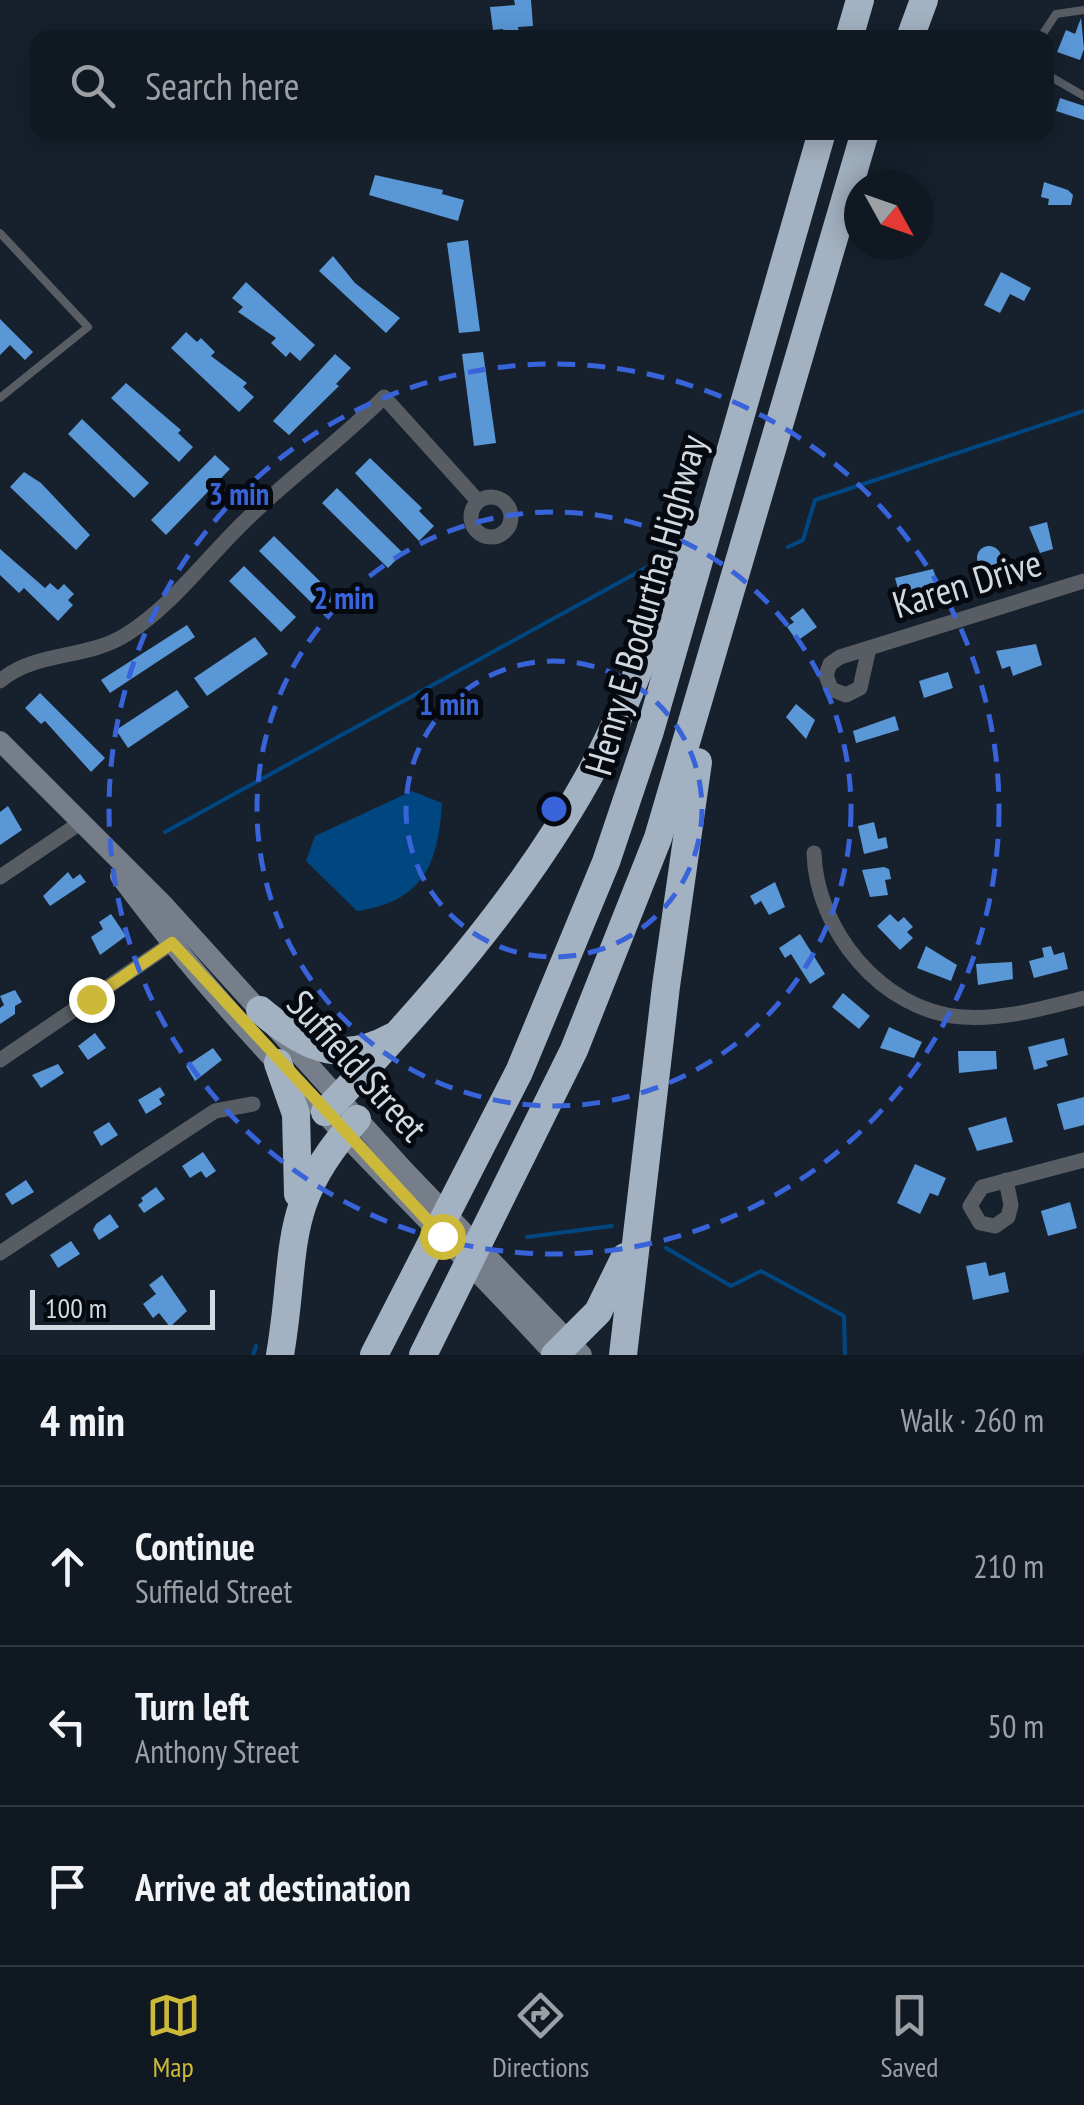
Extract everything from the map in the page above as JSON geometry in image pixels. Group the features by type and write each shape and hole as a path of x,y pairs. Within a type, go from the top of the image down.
{"highway":[{"path":"851,30 860,0"},
{"path":"894,30 903,0"},
{"path":"913,30 924,0"},
{"name":"Henry E Bodurtha Highway","path":"374,1355 538,1030 606,862 650,731 820,140"},
{"name":"Henry E Bodurtha Highway","path":"423,1355 574,1050 643,881 687,751 863,140"},
{"path":"826,269 873,140"},
{"path":"296,1225 314,1171 341,1115 530,870 590,775 650,638 763,338"},
{"path":"623,1355 695,774 756,510"},
{"path":"260,1010 297,1040 326,1052 371,1047 406,1028"},
{"path":"278,1063 297,1122 296,1225 280,1355"},
{"path":"565,1352 604,1302 639,1218"}],"main road":[{"name":"Suffield Street","path":"0,741 80,822 180,937 278,1063 341,1115"},
{"name":"Suffield Street","path":"180,937 260,1010 341,1115 565,1352"}],"street":[{"path":"0,682 33,662 90,651 130,633 249,517 336,446 384,397 478,501"},
{"name":"Karen Drive","path":"869,648 1084,581"},
{"path":"0,876 80,822"},
{"path":"814,853 815,886 843,944 868,972 900,995 958,1017 1003,1017 1084,998"},
{"path":"0,1060 180,937"},
{"path":"0,1253 215,1110 252,1104"},
{"path":"1006,1180 1084,1160"}],"lane":[{"path":"1045,30 1056,14 1084,10"},
{"path":"1054,79 1084,96"},
{"path":"0,233 88,327 0,398"}],"water":[{"path":"412,791 442,803 431,862 412,889 398,899 357,911 306,861 315,836"}],"building":[{"path":"514,0 531,0 533,26 493,30 490,7 515,5"},
{"path":"1081,18 1084,49 1080,60 1057,52 1066,30 1075,34"},
{"path":"1060,98 1084,106 1084,120 1056,111"},
{"path":"375,175 443,190 442,194 464,200 458,221 369,195"},
{"path":"1044,182 1068,190 1073,195 1071,205 1048,205 1049,199 1041,197"},
{"path":"468,240 480,331 459,333 447,243"},
{"path":"333,256 355,283 400,318 386,333 319,271"},
{"path":"1001,272 1031,288 1024,301 1010,294 1000,313 984,305"},
{"path":"246,282 315,345 300,361 290,352 286,357 271,343 276,338 238,312 243,307 232,298"},
{"path":"0,319 33,352 25,360 10,345 0,355"},
{"path":"186,332 197,342 201,338 215,352 211,356 247,383 243,387 254,397 239,412 171,348"},
{"path":"483,352 496,443 474,446 462,354"},
{"path":"335,354 351,368 336,384 339,386 289,435 273,421"},
{"path":"126,383 181,430 178,433 193,447 179,462 111,398"},
{"path":"82,419 149,483 134,498 68,434"},
{"path":"215,455 230,469 166,535 151,520"},
{"path":"370,458 422,508 419,511 434,526 419,541 355,473"},
{"path":"24,472 41,483 90,535 76,550 10,487"},
{"path":"337,488 403,553 388,568 322,503"},
{"path":"1047,522 1053,549 1040,553 1029,527"},
{"path":"274,536 340,601 325,616 259,551"},
{"path":"989,546 1001,558 989,570 977,558"},
{"path":"0,549 45,588 50,583 58,590 64,584 74,594 68,600 73,605 58,621 24,588 19,593 0,575"},
{"path":"244,566 296,617 281,632 229,581"},
{"path":"933,569 938,583 900,596 895,578"},
{"path":"803,608 817,627 797,641 787,627 794,622 790,618"},
{"path":"187,625 195,637 110,693 101,680"},
{"path":"255,637 268,654 207,696 194,678"},
{"path":"1036,644 1042,665 1013,676 1010,666 1002,669 996,651"},
{"path":"948,672 953,688 924,698 919,681"},
{"path":"177,690 189,707 128,748 116,730"},
{"path":"40,693 105,758 91,772 45,721 41,724 25,708"},
{"path":"796,704 815,720 806,739 786,717"},
{"path":"895,716 899,730 856,743 853,731"},
{"path":"8,806 22,830 0,845 0,812"},
{"path":"874,822 878,839 886,837 888,848 864,854 858,826"},
{"path":"889,869 891,879 885,880 888,895 870,897 862,870"},
{"path":"68,872 73,879 80,874 86,882 50,906 43,896"},
{"path":"775,882 785,907 769,915 761,901 755,905 750,896"},
{"path":"111,914 126,936 100,955 91,937 103,929 99,922"},
{"path":"890,914 898,922 904,917 913,927 907,932 913,938 900,950 877,926"},
{"path":"800,934 825,974 810,984 791,954 785,958 779,948"},
{"path":"926,946 957,965 951,981 917,968"},
{"path":"1051,946 1054,955 1064,952 1068,969 1034,978 1029,961 1044,957 1042,948"},
{"path":"1012,962 1013,979 978,985 976,964"},
{"path":"15,990 22,1002 15,1006 15,1014 0,1024 0,1008 4,1005 0,996"},
{"path":"843,993 870,1016 859,1029 832,1007"},
{"path":"889,1027 922,1042 914,1058 880,1048"},
{"path":"95,1033 106,1048 88,1060 78,1046"},
{"path":"1064,1038 1068,1055 1046,1061 1048,1066 1034,1070 1028,1047"},
{"path":"213,1048 222,1060 195,1081 186,1066"},
{"path":"958,1051 996,1051 997,1069 959,1073"},
{"path":"58,1064 64,1073 41,1088 32,1075"},
{"path":"160,1087 165,1095 159,1099 162,1104 146,1114 138,1100"},
{"path":"1084,1097 1084,1125 1064,1130 1057,1104"},
{"path":"1006,1117 1013,1142 977,1151 968,1128"},
{"path":"109,1122 118,1135 101,1146 93,1132"},
{"path":"203,1152 216,1171 206,1178 201,1171 190,1178 182,1166"},
{"path":"915,1164 946,1178 938,1196 930,1193 920,1214 897,1203"},
{"path":"26,1180 34,1192 12,1205 5,1194"},
{"path":"156,1187 165,1199 144,1213 138,1205 143,1201 141,1198"},
{"path":"1070,1202 1077,1228 1048,1236 1041,1211"},
{"path":"110,1214 119,1227 99,1240 93,1230"},
{"path":"71,1241 80,1254 58,1268 50,1255"},
{"path":"986,1262 989,1276 1005,1272 1009,1292 973,1300 966,1266"},
{"path":"162,1275 187,1311 170,1327 159,1313 153,1318 143,1304 156,1294 149,1285"}],"waterway":[{"path":"788,547 803,540 815,500 1084,411"},
{"path":"165,832 660,560"},
{"path":"527,1237 612,1226"},
{"path":"666,1248 731,1286 761,1271 844,1316 845,1355"},
{"path":"253,1355 256,1346"}],"route":[{"path":"91,999 172,943 278,1063 442,1236"}]}
